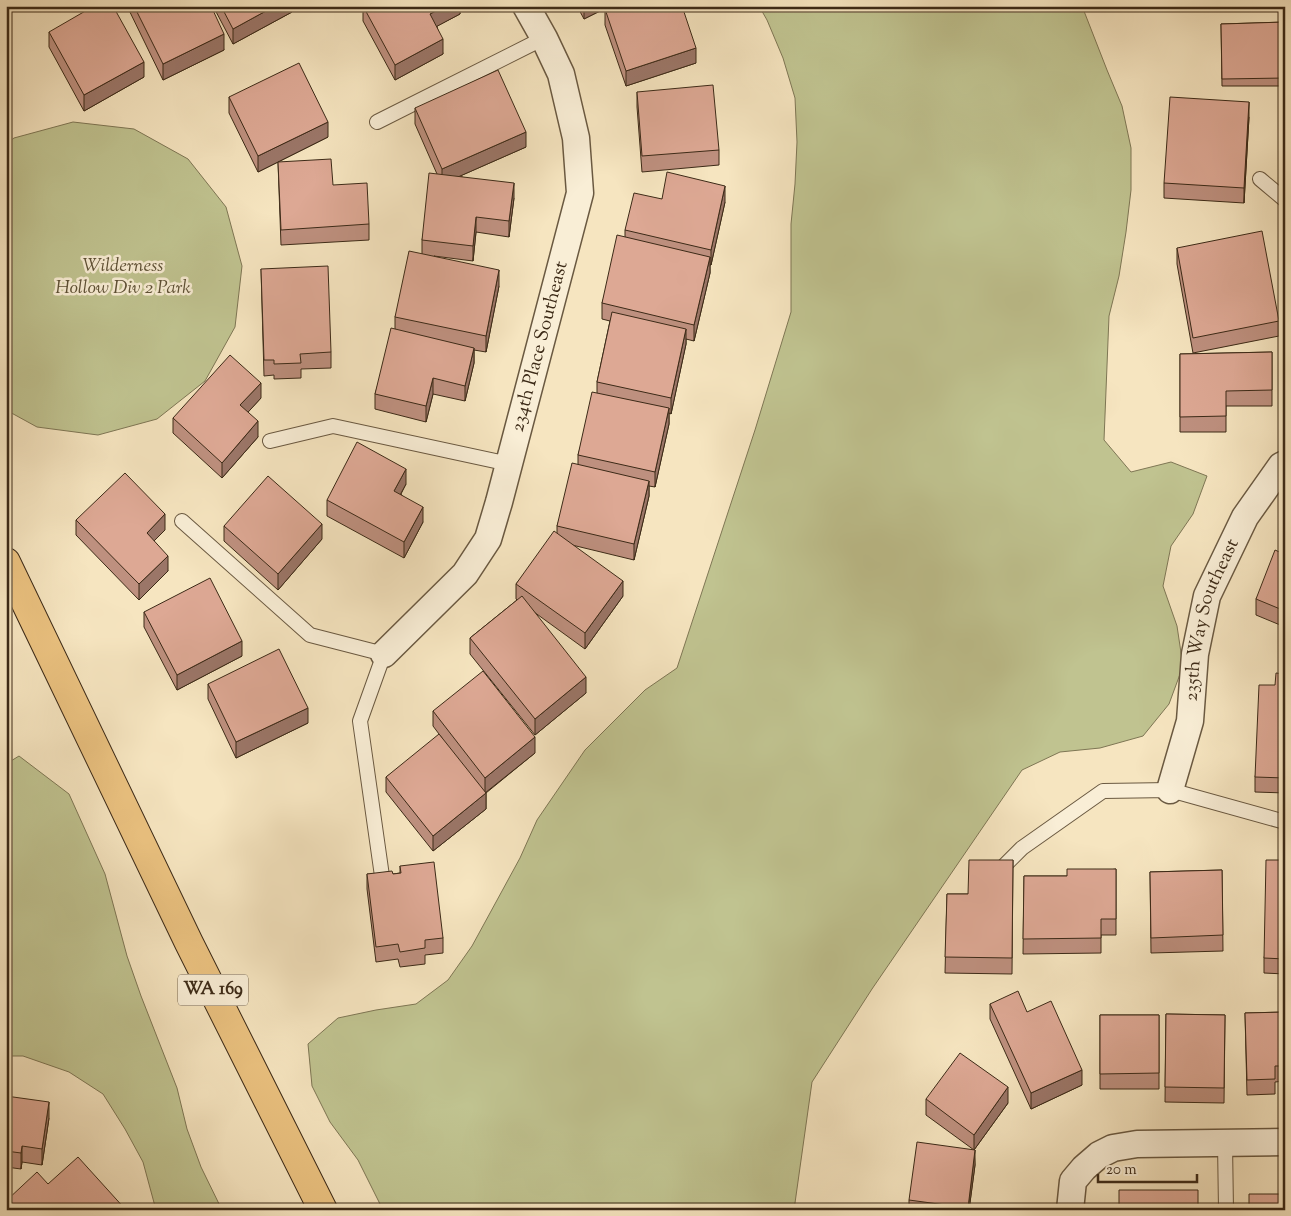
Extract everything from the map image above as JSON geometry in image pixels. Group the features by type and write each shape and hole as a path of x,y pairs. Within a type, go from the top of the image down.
{"main road":[{"name":"WA 169","path":"6,562 189,943 323,1210"}],"street":[{"name":"234th Place Southeast","path":"384,654 465,574 488,539 500,502 580,193 576,138 561,74 526,6"},
{"name":"235th Way Southeast","path":"1170,790 1190,722 1195,654 1207,596 1245,517 1281,466 1285,464"},
{"path":"1070,1210 1073,1181 1099,1155 1113,1148 1137,1144 1285,1142"}],"lane":[{"path":"377,122 544,38"},
{"path":"1260,179 1285,200"},
{"path":"270,441 333,426 509,464"},
{"path":"182,521 310,635 384,654 360,722 382,876"},
{"path":"998,871 1022,848 1103,792 1170,790 1285,822"},
{"path":"1225,1143 1226,1210"}],"green space":[{"path":"759,6 1082,6 1122,106 1131,148 1131,190 1126,232 1119,276 1109,316 1104,440 1131,472 1171,462 1207,476 1193,514 1171,546 1163,586 1177,626 1183,666 1169,704 1143,736 1100,748 1060,752 1022,770 872,989 812,1082 794,1210 383,1210 358,1160 330,1122 312,1086 308,1044 338,1018 416,1004 448,980 472,946 520,858 537,820 585,750 645,690 677,668 755,430 791,312 791,224 797,142 795,98 783,58"},
{"name":"Wilderness Hollow Div 2 Park","path":"73,122 134,129 188,159 226,207 242,266 235,327 205,381 157,419 98,435 37,427 6,410 6,144 14,138"},
{"path":"19,756 69,794 105,874 127,956 177,1088 187,1129 201,1167 222,1210 156,1210 143,1162 103,1094 69,1072 23,1056 6,1056 6,764"}],"building":[{"path":"94,6 113,6 144,62 84,95 49,32"},
{"path":"134,6 211,6 224,34 163,64"},
{"path":"221,6 275,6 233,29"},
{"path":"363,6 445,6 430,14 443,39 395,65"},
{"path":"614,6 682,6 696,48 626,71 605,9"},
{"path":"1285,22 1285,78 1222,79 1221,24"},
{"path":"299,63 328,122 258,156 229,97"},
{"path":"498,70 526,132 442,169 415,108"},
{"path":"713,85 719,150 642,156 637,92"},
{"path":"1170,97 1249,102 1244,188 1164,183"},
{"path":"331,159 333,185 367,183 369,224 281,230 278,162"},
{"path":"667,172 725,186 711,250 625,230 634,193 662,199"},
{"path":"429,173 514,183 509,221 476,217 473,246 422,240"},
{"path":"1262,231 1279,321 1193,338 1177,248"},
{"path":"617,235 710,257 694,325 602,303"},
{"path":"409,251 499,270 486,336 395,317"},
{"path":"328,266 331,352 300,354 301,363 274,364 274,360 264,360 261,269"},
{"path":"612,312 686,329 671,398 597,382"},
{"path":"391,328 474,348 465,386 433,378 426,406 375,394"},
{"path":"1272,352 1272,390 1226,391 1226,416 1180,417 1180,354"},
{"path":"230,355 261,383 240,405 258,421 222,463 173,418"},
{"path":"592,392 669,408 655,472 578,455"},
{"path":"357,442 406,469 394,491 423,507 404,542 327,500"},
{"path":"572,463 649,481 634,544 557,526"},
{"path":"125,473 165,514 147,533 168,556 139,584 76,520"},
{"path":"268,476 322,524 278,574 224,526"},
{"path":"554,531 623,581 585,633 516,584"},
{"path":"1275,550 1285,553 1285,611 1256,599"},
{"path":"210,578 242,641 177,675 144,612"},
{"path":"522,596 586,677 535,719 470,638"},
{"path":"279,649 308,708 236,742 208,684"},
{"path":"483,671 535,737 485,778 433,711"},
{"path":"1276,673 1285,674 1285,778 1255,777 1259,685 1275,685"},
{"path":"439,734 486,793 433,836 386,777"},
{"path":"969,860 1013,860 1012,958 945,957 947,894 968,894"},
{"path":"1266,860 1285,860 1285,959 1264,958"},
{"path":"434,862 443,938 425,940 425,948 400,952 398,944 376,947 367,874 392,871 393,874 401,873 400,866"},
{"path":"1067,869 1116,869 1116,919 1101,919 1101,938 1023,939 1024,876 1067,876"},
{"path":"1222,870 1223,935 1151,938 1150,872"},
{"path":"1018,991 1027,1012 1051,1001 1082,1070 1031,1093 990,1004"},
{"path":"1285,1012 1285,1066 1275,1066 1275,1079 1247,1080 1245,1013"},
{"path":"1166,1014 1225,1015 1224,1088 1165,1087"},
{"path":"1100,1015 1159,1015 1159,1073 1100,1074"},
{"path":"960,1053 1008,1087 974,1135 926,1099"},
{"path":"6,1096 49,1102 42,1149 22,1146 21,1153 6,1151"},
{"path":"917,1142 975,1150 968,1208 909,1200"},
{"path":"78,1157 126,1210 11,1210 6,1205 6,1201 37,1172 48,1184"},
{"path":"1283,1178 1285,1178 1285,1210 1249,1210 1249,1194 1283,1194"},
{"path":"1119,1190 1198,1190 1198,1210 1119,1210"}]}
